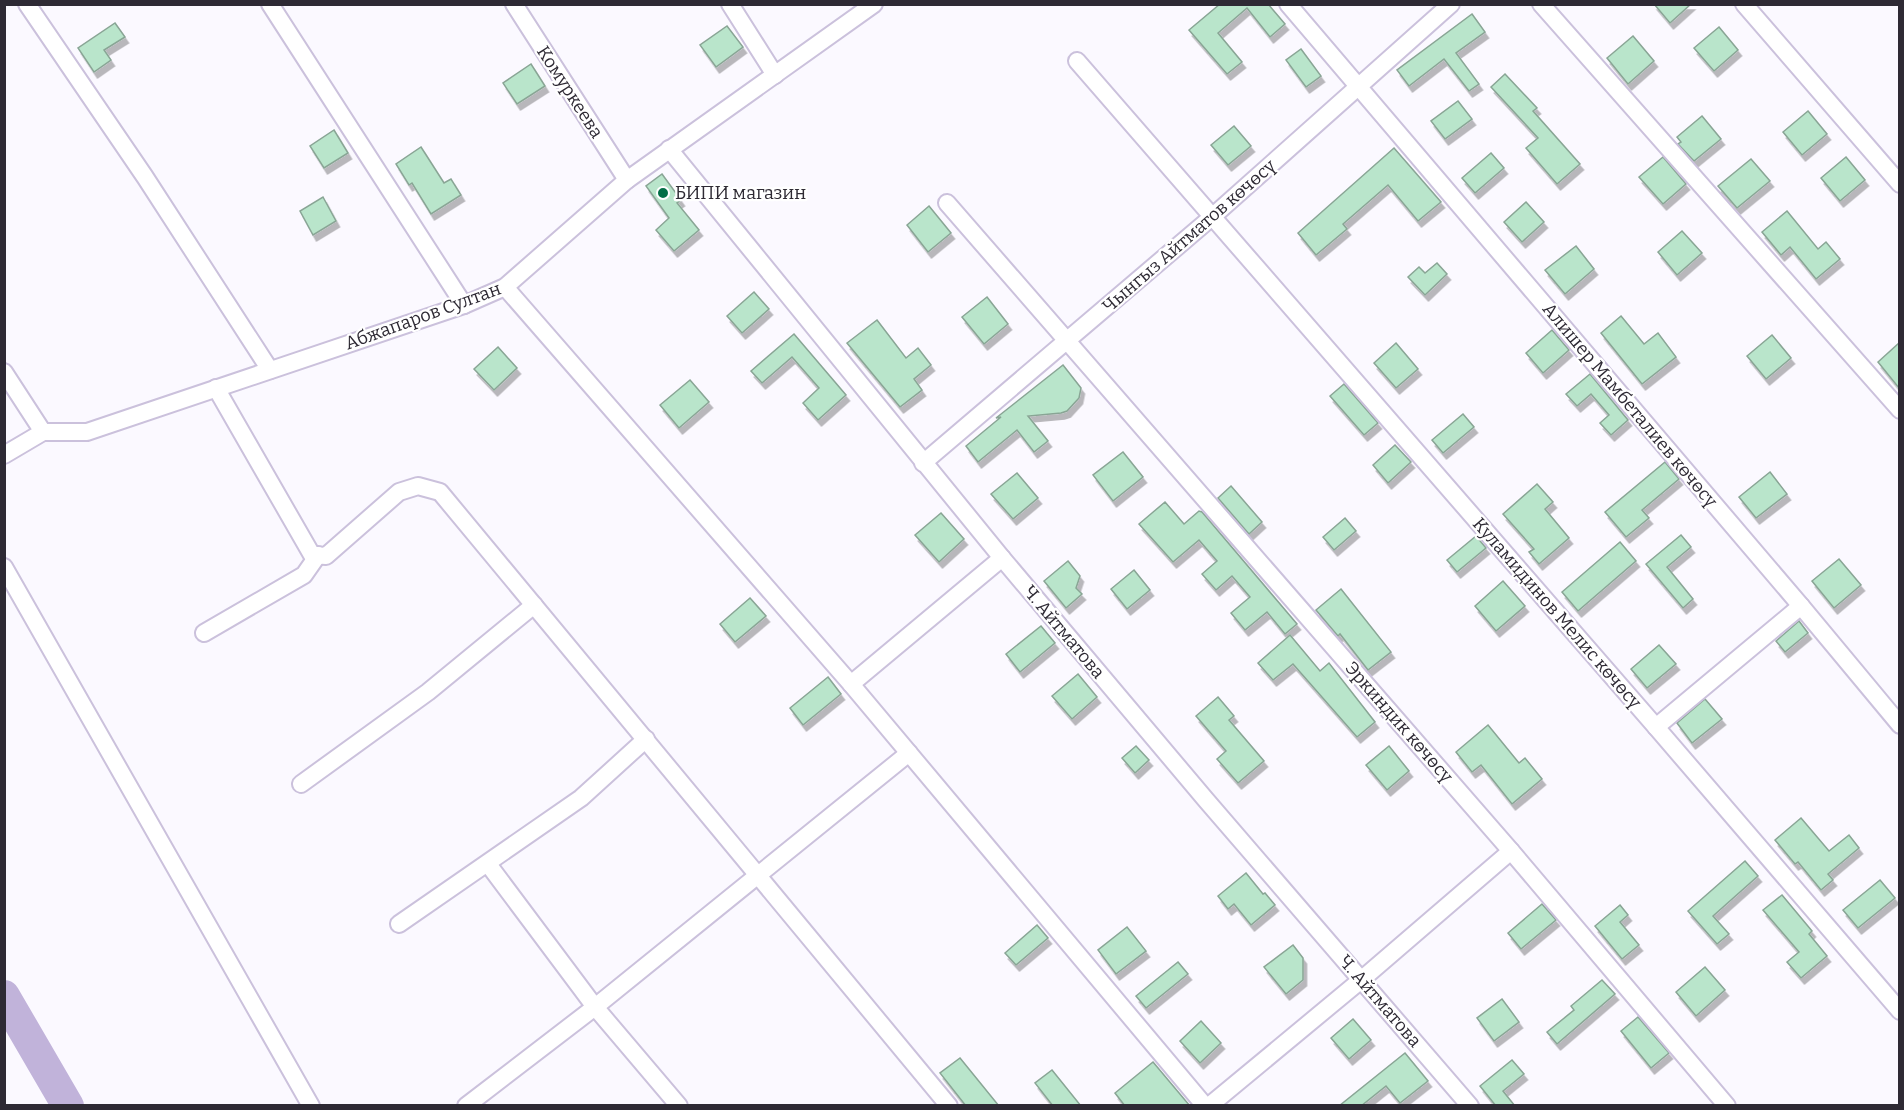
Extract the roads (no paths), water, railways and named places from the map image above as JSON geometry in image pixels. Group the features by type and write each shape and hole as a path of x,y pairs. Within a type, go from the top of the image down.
{"street":[{"path":"27,4 145,177 270,370"},
{"path":"270,4 464,305"},
{"name":"Комуркеева","path":"514,4 627,180"},
{"path":"730,4 775,75"},
{"name":"Абжапаров Султан","path":"43,432 87,432 464,305 505,287 627,180 873,4"},
{"name":"Алишер Мамбеталиев көчөсү","path":"1288,4 1801,606 1899,725"},
{"name":"Чынгыз Айтматов көчөсү","path":"923,463 1212,217 1451,4"},
{"path":"1541,4 1899,410"},
{"path":"1744,4 1899,184"},
{"name":"Куламидинов Мелис көчөсү","path":"1077,61 1656,727 1899,1011"},
{"name":"Ч. Айтматова","path":"669,149 1002,558 1470,1106"},
{"name":"Эркиндик көчөсү","path":"947,203 1511,851 1727,1106"},
{"path":"505,287 851,684 1207,1106 1361,980 1511,851"},
{"path":"4,372 43,432 4,455"},
{"path":"216,388 312,555 326,556 399,492 418,486 440,492 949,1106"},
{"path":"204,633 304,575 318,555"},
{"path":"851,684 1002,558"},
{"path":"4,567 311,1106"},
{"path":"301,784 428,692 534,605"},
{"path":"1656,727 1801,606"},
{"path":"399,924 581,798 646,739"},
{"path":"466,1106 595,1007 909,753"},
{"path":"488,864 595,1007 679,1106"}],"waterway":[{"path":"4,996 68,1106"}],"place":[{"name":"БИПИ магазин","path":"663,193"}]}
